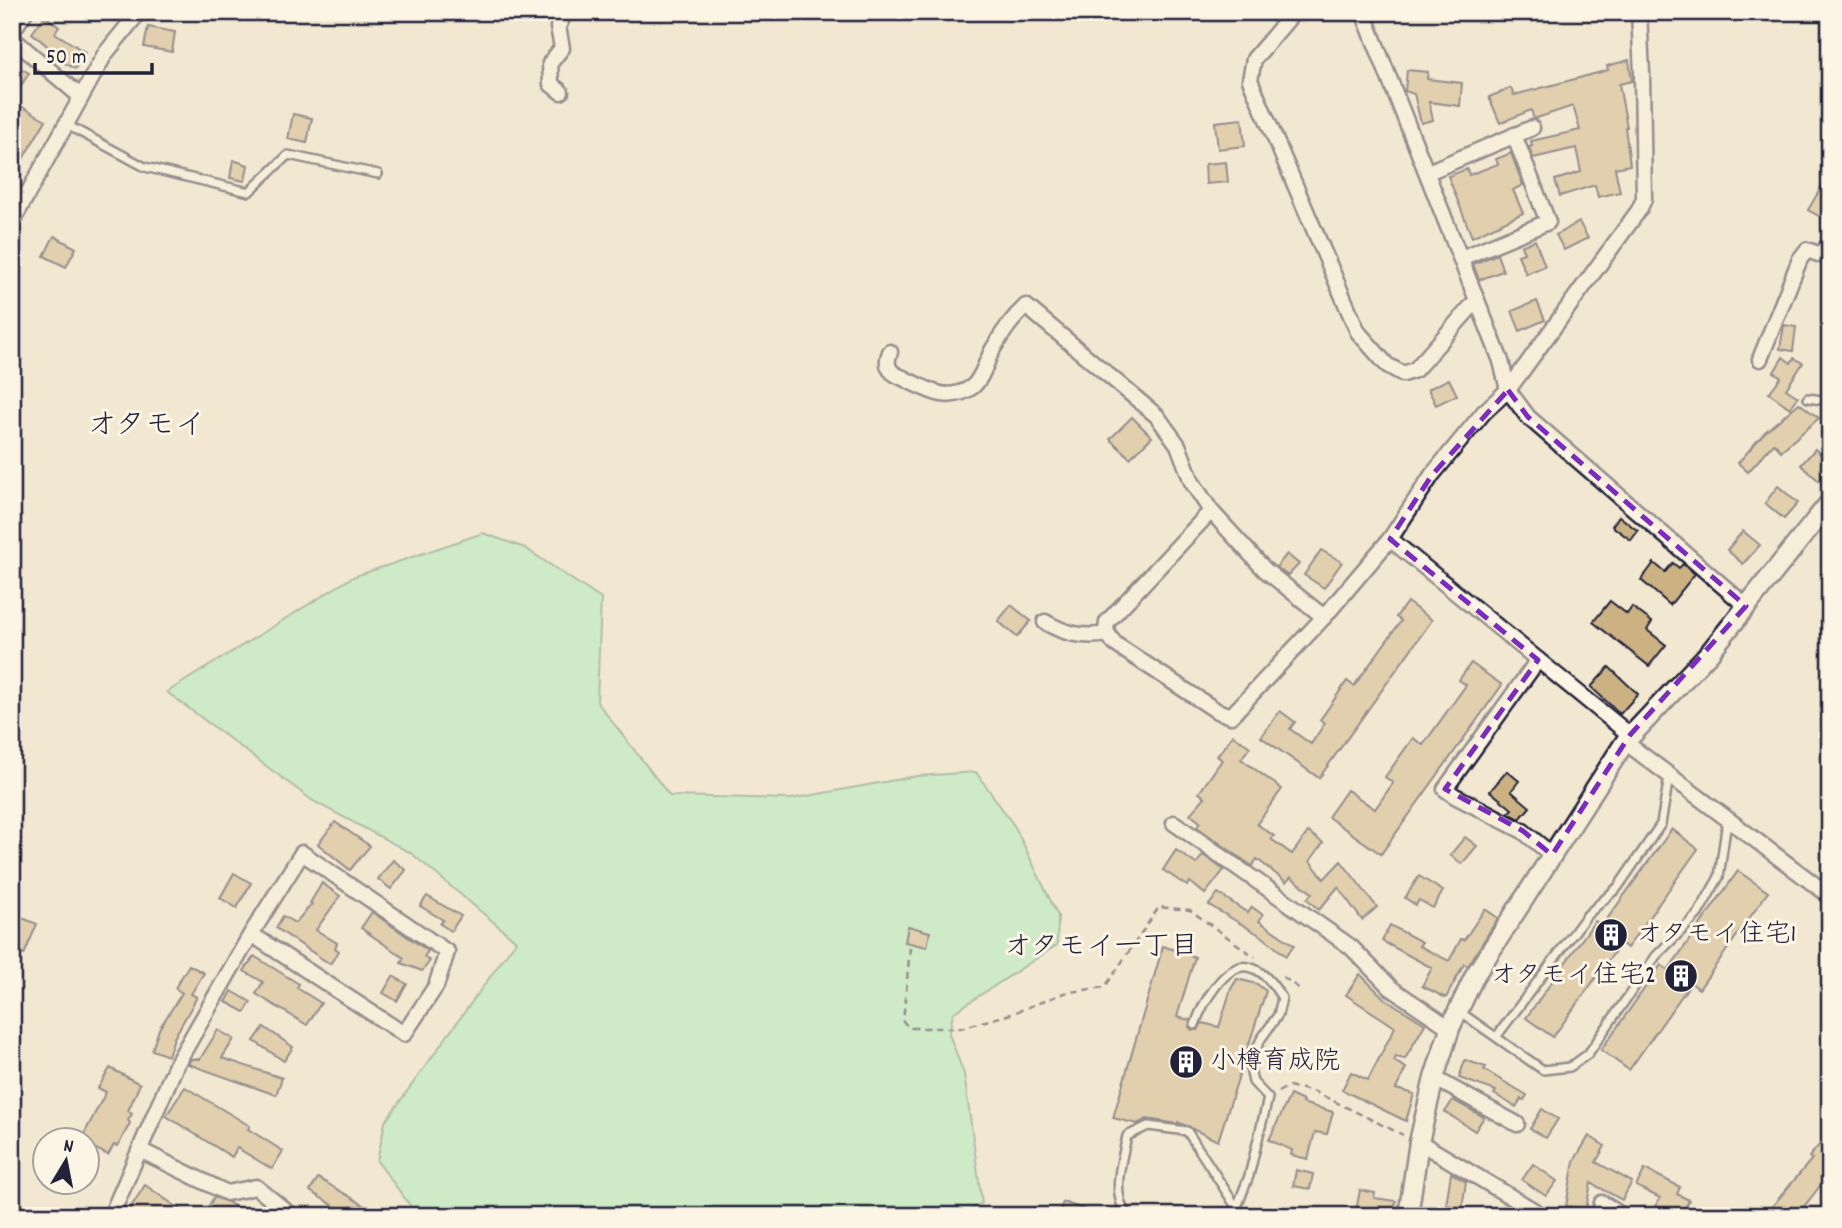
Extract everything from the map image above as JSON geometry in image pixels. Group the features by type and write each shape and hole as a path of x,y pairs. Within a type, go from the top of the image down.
{"street":[{"path":"25,12 12,35 81,97"},
{"path":"12,222 105,54 139,12"},
{"path":"561,92 551,84 550,64 562,48 558,27 565,12"},
{"path":"1294,12 1254,59 1250,80 1358,332 1387,365 1403,374 1415,370 1477,300"},
{"path":"1363,12 1501,361 1508,390 1528,417 1746,607"},
{"path":"1211,511 1107,622 1106,632 1115,644 1217,711 1231,716 1324,617 1390,539 1432,475 1484,412 1508,390 1639,210 1644,199 1639,12"},
{"path":"1428,172 1532,128"},
{"path":"1461,258 1548,222 1514,135"},
{"path":"1760,359 1800,259 1807,250 1821,255 1830,242"},
{"path":"890,352 886,360 888,368 897,375 942,394 956,394 973,387 1006,329 1026,306 1157,416 1178,445 1192,482 1211,511 1265,570 1324,617"},
{"path":"1408,1216 1419,1142 1434,1078 1450,1028 1475,975 1628,738 1710,652 1830,502"},
{"path":"1390,539 1538,660 1669,777 1830,896"},
{"path":"1045,622 1056,629 1089,638 1108,634"},
{"path":"1538,660 1445,789 1524,831 1552,855"},
{"path":"1174,823 1351,947 1391,988 1450,1028"},
{"path":"111,1216 176,1065 251,934 302,853 447,952 436,986 404,1034 251,934"},
{"path":"1434,1078 1517,1124"},
{"path":"1419,1142 1544,1216"},
{"path":"140,1150 227,1193 256,1187 292,1216"},
{"path":"1599,1216 1602,1203 1623,1216"}],"lane":[{"path":"66,124 145,167 249,192 288,156 378,174"},
{"path":"1808,398 1829,401 1830,404"},
{"path":"1497,1036 1587,915 1618,887 1661,824 1669,777"},
{"path":"1458,1010 1543,1070 1570,1067 1588,1054 1656,956 1698,914 1719,877 1728,820"},
{"path":"1195,1025 1201,1007 1226,975 1242,966 1252,968 1270,981 1282,998 1279,1015 1261,1039 1249,1064 1253,1082 1268,1098 1249,1176 1237,1207"},
{"path":"1128,1216 1124,1212 1117,1188 1127,1136 1148,1126 1187,1131 1242,1216"}],"path":[{"path":"910,948 903,1021 909,1028 960,1028 1011,1014 1064,993 1105,987 1159,907 1190,910 1256,958"},
{"path":"1278,974 1300,989"},
{"path":"1268,1098 1289,1086 1315,1092 1419,1142"}],"highlighted area":[{"path":"1508,390 1528,417 1746,606 1630,735 1552,855 1523,831 1445,789 1538,660 1390,539 1432,475"}],"green space":[{"path":"483,533 525,548 601,599 597,702 670,796 791,799 917,776 976,772 1015,827 1058,916 1057,945 953,1013 949,1034 964,1074 982,1203 960,1216 856,1216 803,1212 794,1216 418,1216 377,1161 385,1122 516,941 411,853 313,801 167,692 353,577"}],"building":[{"path":"45,16 59,27 55,33 85,52 75,69 58,59 59,56 32,33"},
{"path":"148,27 175,32 172,52 144,47"},
{"path":"1629,60 1632,81 1619,84 1627,127 1630,165 1615,168 1620,192 1598,197 1595,185 1560,196 1555,180 1581,172 1576,148 1533,158 1529,147 1532,146 1531,141 1580,130 1573,106 1534,119 1531,110 1500,123 1489,97 1511,88 1514,95 1579,78 1608,70 1607,66"},
{"path":"17,66 29,73 12,100 12,73"},
{"path":"1407,70 1428,72 1427,79 1462,83 1460,106 1429,102 1433,120 1421,123 1414,94 1405,91"},
{"path":"12,101 46,120 12,177"},
{"path":"293,114 312,118 307,143 288,139"},
{"path":"1242,119 1245,146 1218,149 1215,122"},
{"path":"1511,153 1523,185 1513,190 1523,213 1472,237 1448,176 1467,169 1469,175 1498,164 1496,159"},
{"path":"233,160 248,165 245,181 230,178"},
{"path":"1226,162 1228,182 1206,184 1205,164"},
{"path":"1830,172 1830,213 1826,220 1808,210"},
{"path":"1579,222 1588,238 1564,250 1556,235"},
{"path":"54,236 76,248 66,267 44,256"},
{"path":"1535,240 1545,266 1526,274 1518,255 1524,253 1521,246"},
{"path":"1497,254 1503,271 1479,280 1473,264"},
{"path":"1537,301 1545,320 1520,331 1512,311"},
{"path":"1784,325 1796,327 1793,351 1780,349"},
{"path":"1783,357 1791,363 1794,358 1803,363 1786,389 1798,397 1790,408 1769,393 1781,377 1774,372"},
{"path":"1449,379 1457,395 1436,405 1428,389"},
{"path":"1799,403 1819,418 1781,451 1774,443 1748,472 1738,463 1765,432"},
{"path":"1132,417 1152,437 1130,458 1110,439"},
{"path":"1815,449 1830,463 1830,469 1819,481 1801,465"},
{"path":"1778,486 1798,503 1784,519 1765,503"},
{"path":"1619,516 1638,531 1631,540 1612,526"},
{"path":"1743,531 1760,545 1743,564 1727,550"},
{"path":"1321,550 1342,562 1324,588 1304,575"},
{"path":"1287,554 1299,564 1288,576 1276,567"},
{"path":"1654,563 1665,572 1673,563 1679,568 1683,564 1695,574 1670,605 1641,580"},
{"path":"1610,601 1627,614 1632,607 1652,622 1647,630 1666,645 1649,666 1593,622"},
{"path":"1407,602 1432,620 1319,778 1261,737 1280,711 1295,722 1290,729 1311,744 1325,723 1320,720 1347,681 1354,686 1401,621 1396,617"},
{"path":"1011,605 1031,621 1017,637 998,621"},
{"path":"1471,663 1502,685 1381,854 1328,817 1347,790 1375,809 1393,783 1385,777 1413,738 1423,745 1466,685 1459,680"},
{"path":"1609,667 1638,694 1620,714 1591,687"},
{"path":"1233,735 1250,747 1241,759 1282,789 1257,824 1274,836 1271,839 1292,854 1308,832 1323,843 1310,861 1324,879 1341,861 1377,907 1362,920 1338,887 1319,910 1307,899 1312,893 1291,877 1286,882 1257,859 1252,866 1197,827 1200,822 1190,814 1205,797 1199,793 1222,760 1217,756"},
{"path":"1507,771 1519,781 1511,791 1530,807 1520,819 1508,813 1512,809 1490,791"},
{"path":"335,822 370,846 350,870 318,844"},
{"name":"オタモイ住宅1","path":"1672,829 1698,849 1627,948 1621,943 1553,1037 1526,1018 1595,921 1602,926"},
{"path":"1465,837 1477,846 1462,864 1450,855"},
{"path":"1176,850 1196,864 1203,855 1224,870 1205,894 1190,882 1187,886 1163,870"},
{"path":"393,860 406,870 391,889 378,879"},
{"name":"オタモイ住宅2","path":"1738,871 1768,892 1699,989 1691,983 1629,1070 1601,1050 1661,965 1668,970"},
{"path":"234,873 251,883 237,908 220,898"},
{"path":"1419,876 1443,891 1433,908 1419,900 1416,905 1405,898"},
{"path":"322,883 340,896 316,930 337,943 335,948 339,951 330,964 276,928 283,916 295,923 312,904 310,903"},
{"path":"1218,893 1248,913 1252,907 1263,915 1259,921 1294,945 1286,956 1263,937 1209,905"},
{"path":"427,896 461,916 451,931 440,924 443,920 420,906"},
{"path":"1485,909 1498,918 1468,966 1464,964 1446,998 1422,986 1432,968 1382,941 1390,925 1422,942 1419,946 1449,961 1461,939 1464,940"},
{"path":"372,912 428,951 424,957 430,961 422,971 401,963 404,958 361,928"},
{"path":"15,915 37,924 24,955 12,950 12,922"},
{"path":"908,926 930,932 927,947 905,942"},
{"name":"小樽育成院","path":"1163,946 1195,957 1177,1017 1190,1020 1189,1027 1192,1030 1198,1030 1202,1023 1219,1027 1231,989 1237,979 1257,984 1266,991 1218,1141 1178,1122 1147,1119 1137,1124 1113,1118"},
{"path":"254,956 299,984 297,988 321,1003 307,1025 256,994 263,982 244,971"},
{"path":"189,965 204,973 191,994 197,997 174,1038 168,1056 152,1050 159,1029 182,993 175,988"},
{"path":"1360,974 1384,998 1425,1024 1405,1059 1396,1057 1394,1061 1406,1068 1396,1089 1414,1094 1406,1121 1342,1090 1351,1072 1368,1080 1395,1027 1346,995"},
{"path":"393,976 407,984 397,1001 383,993"},
{"path":"232,991 251,1002 245,1012 226,1002"},
{"path":"264,1027 293,1047 284,1061 254,1041"},
{"path":"218,1030 234,1039 222,1058 282,1078 276,1095 188,1064 191,1059 200,1059"},
{"path":"1465,1060 1486,1067 1484,1070 1527,1095 1524,1100 1521,1099 1516,1107 1494,1094 1496,1091 1459,1078"},
{"path":"110,1068 140,1084 128,1111 132,1114 128,1120 130,1123 118,1146 114,1145 108,1155 102,1152 102,1126 88,1126 106,1092 98,1088"},
{"path":"185,1087 250,1126 248,1129 283,1151 272,1169 237,1148 232,1157 166,1116"},
{"path":"1290,1095 1303,1101 1302,1103 1333,1112 1327,1134 1315,1132 1308,1159 1291,1155 1292,1150 1269,1140"},
{"path":"1453,1100 1484,1117 1475,1131 1445,1112"},
{"path":"1542,1109 1558,1119 1546,1138 1530,1129"},
{"path":"1830,1132 1830,1173 1810,1199 1796,1216 1764,1216 1812,1159 1809,1157"},
{"path":"1589,1136 1605,1146 1596,1162 1632,1182 1622,1200 1591,1183 1586,1209 1566,1206 1574,1161"},
{"path":"1533,1164 1557,1181 1546,1196 1522,1180"},
{"path":"1645,1169 1680,1187 1677,1194 1689,1200 1683,1213 1679,1211 1677,1216 1674,1216 1655,1206 1660,1198 1636,1186"},
{"path":"1296,1170 1313,1174 1310,1189 1293,1186"},
{"path":"1451,1173 1466,1182 1462,1208 1446,1205"},
{"path":"318,1178 379,1216 350,1216 310,1191"},
{"path":"145,1185 190,1216 135,1216 129,1210"},
{"path":"1360,1190 1375,1193 1374,1198 1396,1201 1393,1216 1355,1216"},
{"path":"214,1197 228,1202 250,1216 203,1216"},
{"path":"1063,1202 1097,1214 1058,1216"}],"place":[{"name":"オタモイ住宅1","path":"1611,935"},
{"name":"オタモイ住宅2","path":"1681,976"},
{"name":"小樽育成院","path":"1186,1062"}],"district":[{"name":"オタモイ","path":"146,427"},
{"name":"オタモイ一丁目","path":"1101,949"}]}
